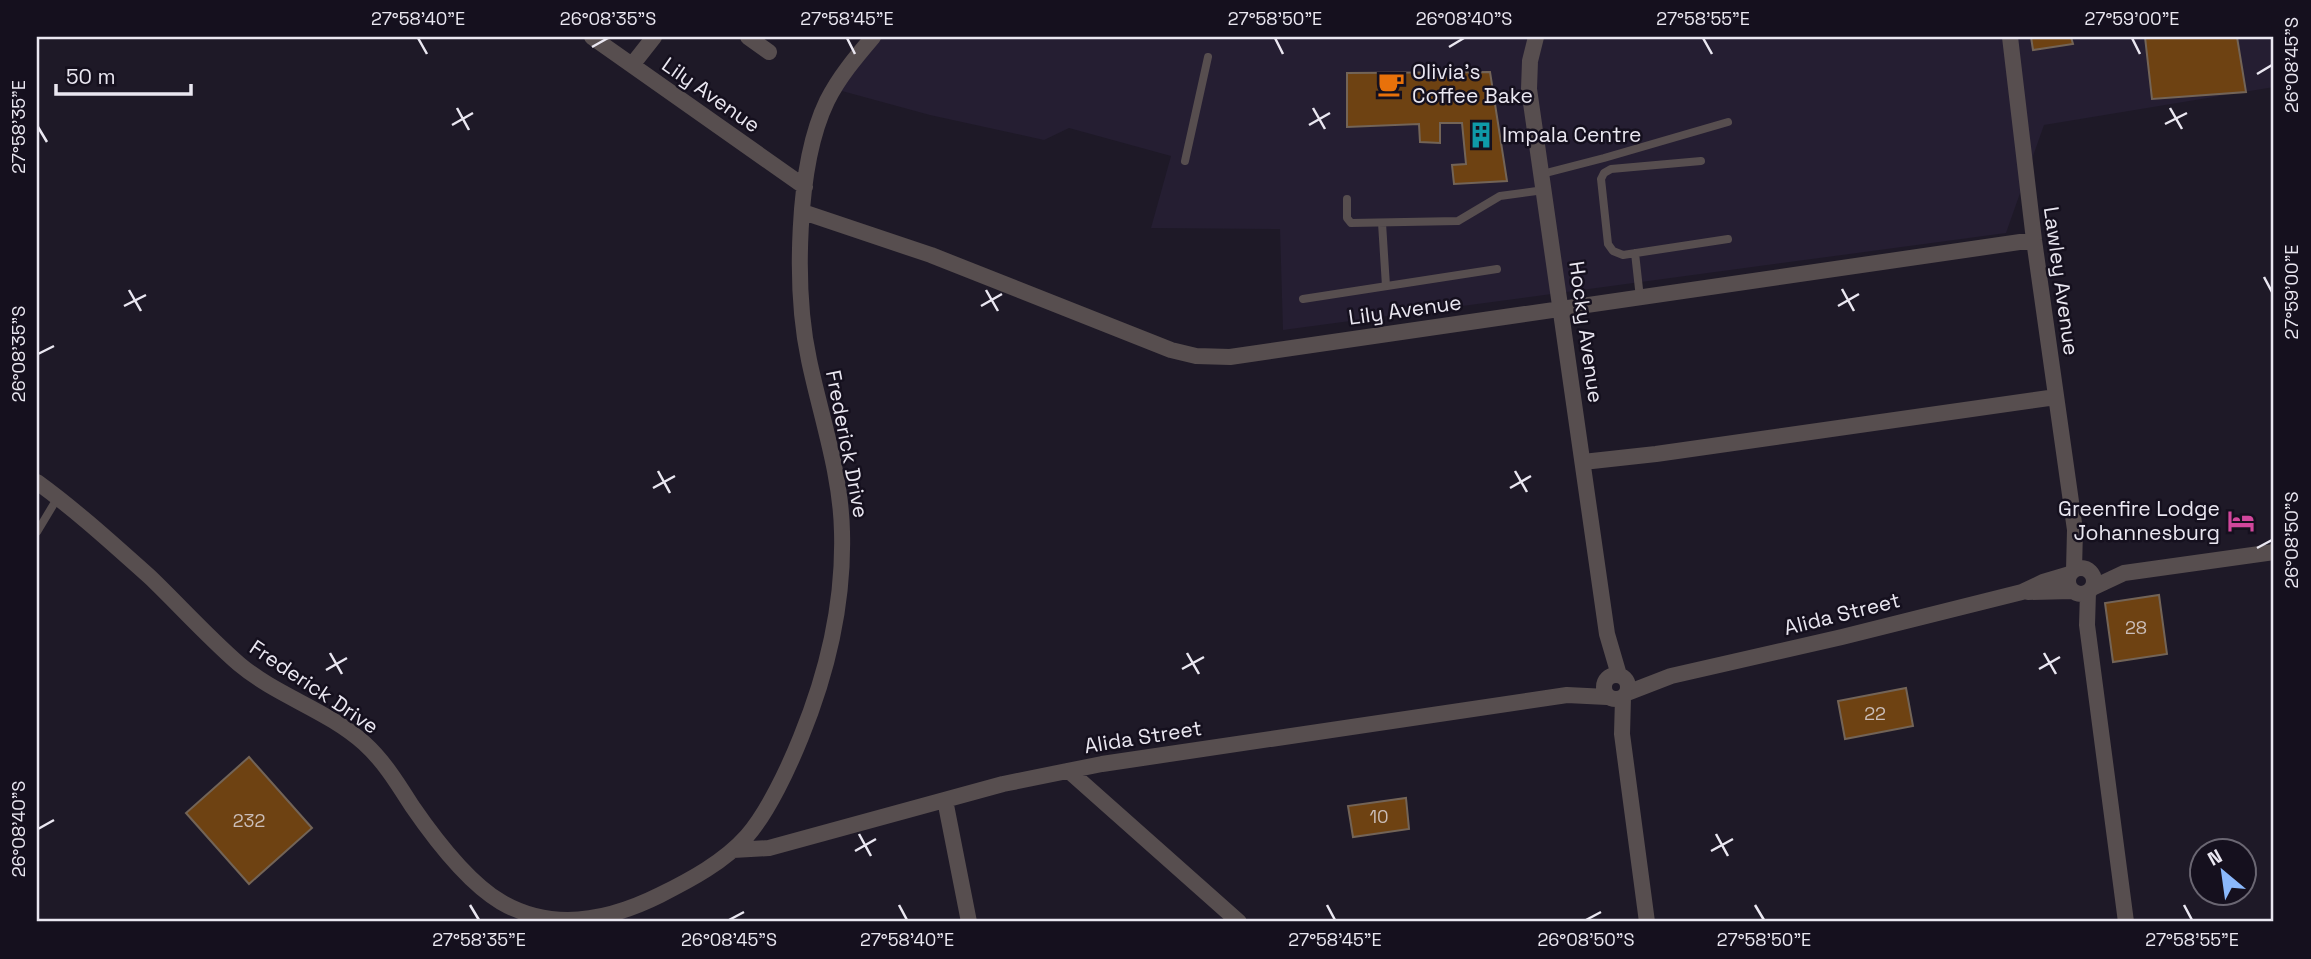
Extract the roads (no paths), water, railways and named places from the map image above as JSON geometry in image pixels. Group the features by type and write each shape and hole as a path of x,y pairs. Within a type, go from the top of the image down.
{"street":[{"name":"Lily Avenue","path":"592,37 805,187"},
{"path":"632,65 654,37"},
{"path":"748,37 769,52"},
{"name":"Frederick Drive","path":"37,482 58,497 150,578 237,662 262,681 336,723 366,744 453,859 497,900 521,917 558,920 607,916 638,906 663,893 698,874 733,850 759,820 791,762 828,665 842,573 842,528 837,485 808,356 803,316 803,212 812,144 828,99 841,75 873,37"},
{"name":"Hocky Avenue","path":"1536,37 1529,76 1647,922"},
{"name":"Lawley Avenue","path":"2010,37 2034,240 2075,530 2081,547 2081,581 2126,922"},
{"name":"Lily Avenue","path":"803,212 919,251 1171,350 1196,356 1230,357 2034,240"},
{"path":"1583,462 2056,397"},
{"name":"Alida Street","path":"733,850 769,848 1003,784 1069,771 1616,687 1663,673 1671,676 2119,571 2124,573 2274,552"},
{"path":"1069,771 1239,922"},
{"path":"945,800 969,922"}],"lane":[{"path":"1185,161 1208,57"},
{"path":"1347,199 1348,221 1458,221 1500,196 1604,158 1728,122"},
{"path":"1701,161 1611,169 1604,173 1601,180 1608,244 1613,251 1623,255 1728,239"},
{"path":"1382,223 1386,286"},
{"path":"1635,253 1640,298"},
{"path":"1303,299 1497,269"},
{"path":"37,532 58,497"}],"place":[{"name":"Olivia's Coffee Bake","path":"1391,84"},
{"name":"Impala Centre","path":"1481,135"},
{"name":"Greenfire Lodge Johannesburg","path":"2241,521"}]}
